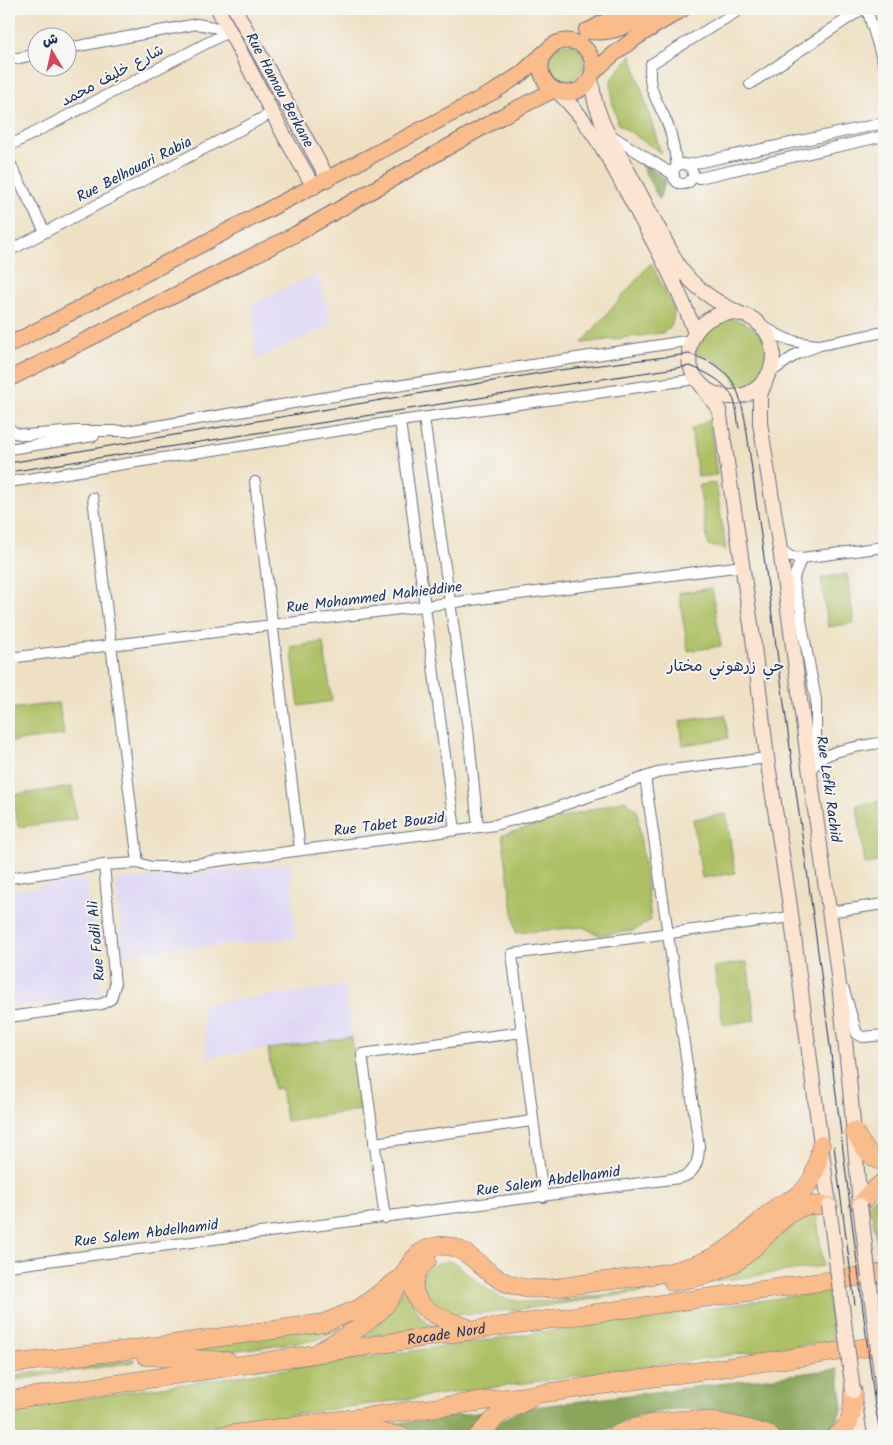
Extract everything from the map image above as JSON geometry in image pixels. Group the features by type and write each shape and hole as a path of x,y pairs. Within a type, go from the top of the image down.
{"highway":[{"path":"854,1131 872,1157 884,1162"},
{"path":"313,1355 356,1331 378,1313 392,1296 409,1265 420,1253 438,1246 446,1246 462,1251 505,1282 525,1288 557,1288 658,1274 699,1264 735,1245 772,1211 800,1194 807,1187 815,1173 821,1144"},
{"path":"860,1205 884,1181"},
{"path":"474,1330 435,1314 425,1308 420,1302 415,1294 414,1286 417,1270 422,1264 438,1256 456,1258 490,1286 506,1294 523,1298 546,1300 608,1292 692,1279 714,1272 746,1255 789,1213 806,1206 829,1206"},
{"name":"Rocade Nord","path":"9,1400 266,1363 474,1330 883,1272"},
{"path":"9,1364 324,1323 360,1308 402,1277"},
{"path":"218,1436 538,1394 884,1345"},
{"path":"120,1351 145,1356 266,1363"},
{"path":"836,1436 843,1430 852,1416 853,1390"},
{"path":"478,1436 498,1415 538,1394"},
{"path":"614,1436 655,1423 696,1419 732,1425 771,1436"},
{"path":"244,1433 362,1428 401,1436"},
{"path":"634,1436 680,1428 709,1429 738,1436"}],"main road":[{"name":"Rue Hamou Berkane","path":"236,9 328,179"},
{"path":"9,345 314,187 508,83 551,46 586,31 628,9"},
{"path":"586,31 603,33 620,30 657,9"},
{"path":"9,379 296,234 524,104 556,90 570,93 583,88 603,63 628,43 683,9"},
{"name":"Rue Hamou Berkane","path":"225,22 272,114 314,187"},
{"path":"566,40 575,41 588,50 594,66 592,76 598,112 666,243 688,280 718,303 739,314"},
{"path":"545,52 542,59 541,73 544,80 582,117 600,145 672,277 686,306 694,336"},
{"path":"508,83 524,104"},
{"path":"699,382 719,396 733,397 749,394 759,388 768,376 774,358 773,345 768,333 750,317 728,313 715,316 704,323 694,336 689,349 689,360 699,382 718,410 743,566 767,758 791,917 860,1436"},
{"name":"Rue Lefki Rachid","path":"768,376 760,395 760,423 813,768 837,967 860,1205 884,1400"}],"street":[{"name":"شارع خليف محمد","path":"9,146 225,22 236,9"},
{"path":"608,133 679,169 693,171 693,176 689,182 682,183 677,180 679,169 670,130 652,90 648,76 651,64 740,9"},
{"path":"750,84 862,9"},
{"path":"867,9 884,64"},
{"path":"78,46 197,24 225,22"},
{"path":"9,60 28,56"},
{"name":"Rue Belhouari Rabia","path":"9,251 272,114"},
{"path":"679,169 884,123"},
{"path":"693,176 699,178 884,136"},
{"path":"9,160 45,232"},
{"path":"760,324 792,342 820,345"},
{"path":"768,376 797,354 820,345 884,332"},
{"path":"9,450 694,336"},
{"path":"9,482 400,421 699,382"},
{"path":"424,418 468,729 478,827"},
{"path":"400,421 455,830"},
{"path":"9,428 15,433 26,435 77,431 127,431"},
{"path":"255,482 300,850"},
{"path":"93,498 138,863"},
{"path":"780,549 791,557 802,558 884,546"},
{"path":"802,558 794,580 795,590 802,610 801,620 816,700 813,768"},
{"name":"Rue Mohammed Mahieddine","path":"9,658 743,566"},
{"path":"785,584 796,572"},
{"path":"813,768 827,754 884,742"},
{"name":"Rue Tabet Bouzid","path":"9,878 104,865 138,863 150,867 172,867 495,825 547,811 663,771 767,758"},
{"name":"Rue Salem Abdelhamid","path":"9,1266 685,1177 694,1168 699,1155 699,1146 645,776"},
{"name":"Rue Fodil Ali","path":"9,1017 102,1004 111,999 115,985 104,865"},
{"path":"829,912 884,904"},
{"path":"543,1197 512,954 791,917"},
{"path":"837,967 857,1034 863,1037 884,1035"},
{"path":"385,1218 362,1054 522,1032"},
{"path":"374,1143 532,1121"}],"shaded area":[{"path":"315,275 320,282 332,325 256,359 252,303"},
{"path":"290,862 296,938 123,954 116,880 252,869"},
{"path":"86,879 101,992 95,996 9,1008 9,891"},
{"path":"345,986 352,1037 207,1057 202,1004"}],"green space":[{"path":"566,44 573,45 579,49 583,55 583,69 579,75 573,79 566,80 559,79 553,75 549,69 548,62 549,55 553,49 559,45"},
{"path":"631,55 661,153 618,124 612,100 611,80"},
{"path":"639,161 666,179 659,199"},
{"path":"651,263 674,310 673,321 670,326 662,333 582,343"},
{"path":"730,319 745,323 756,330 763,339 767,350 767,361 762,373 754,383 741,391 722,366 710,358 695,353 698,340 706,330 717,323"},
{"path":"709,420 717,475 698,477 691,429"},
{"path":"716,483 726,550 708,545 699,485"},
{"path":"847,574 854,623 828,627 821,578"},
{"path":"712,588 721,646 688,651 679,593"},
{"path":"323,642 332,701 299,706 291,647"},
{"path":"59,703 64,735 9,742 9,709"},
{"path":"725,715 728,738 683,745 680,721"},
{"path":"72,787 76,819 18,827 13,795"},
{"path":"625,800 637,810 651,920 633,931 599,935 583,927 516,933 502,835"},
{"path":"884,801 884,861 865,864 857,805"},
{"path":"726,814 735,873 702,878 693,819"},
{"path":"747,962 755,1020 723,1025 714,967"},
{"path":"352,1037 361,1110 286,1121 281,1088 274,1089 268,1049"},
{"path":"884,1188 884,1258 880,1259 872,1214 865,1208"},
{"path":"814,1213 817,1219 823,1266 538,1307 473,1314 456,1314 433,1307 422,1292 422,1276 427,1269 437,1263 448,1261 457,1264 488,1290 503,1298 523,1302 561,1301 688,1283 795,1216"},
{"path":"408,1282 416,1310 424,1320 439,1327 354,1338 384,1319"},
{"path":"827,1291 834,1341 135,1436 9,1436 9,1409"},
{"path":"339,1323 340,1331 316,1340 192,1356 186,1347"},
{"path":"136,1360 134,1362 9,1381 9,1376"},
{"path":"838,1369 843,1408 833,1426 816,1435 796,1433 752,1417 708,1410 676,1409 639,1415 594,1436 486,1436 501,1421 525,1408"},
{"path":"492,1411 475,1426 470,1436 420,1436 382,1425"}],"tram line":[{"path":"9,463 552,371 689,354 704,359 724,372 736,389 746,426 820,966 875,1406 881,1436"},
{"path":"9,472 690,366 714,378 729,391 735,403 739,428"},
{"path":"834,1146 855,1305"}],"district":[{"name":"حي زرهوني مختار","path":"726,665"}]}
